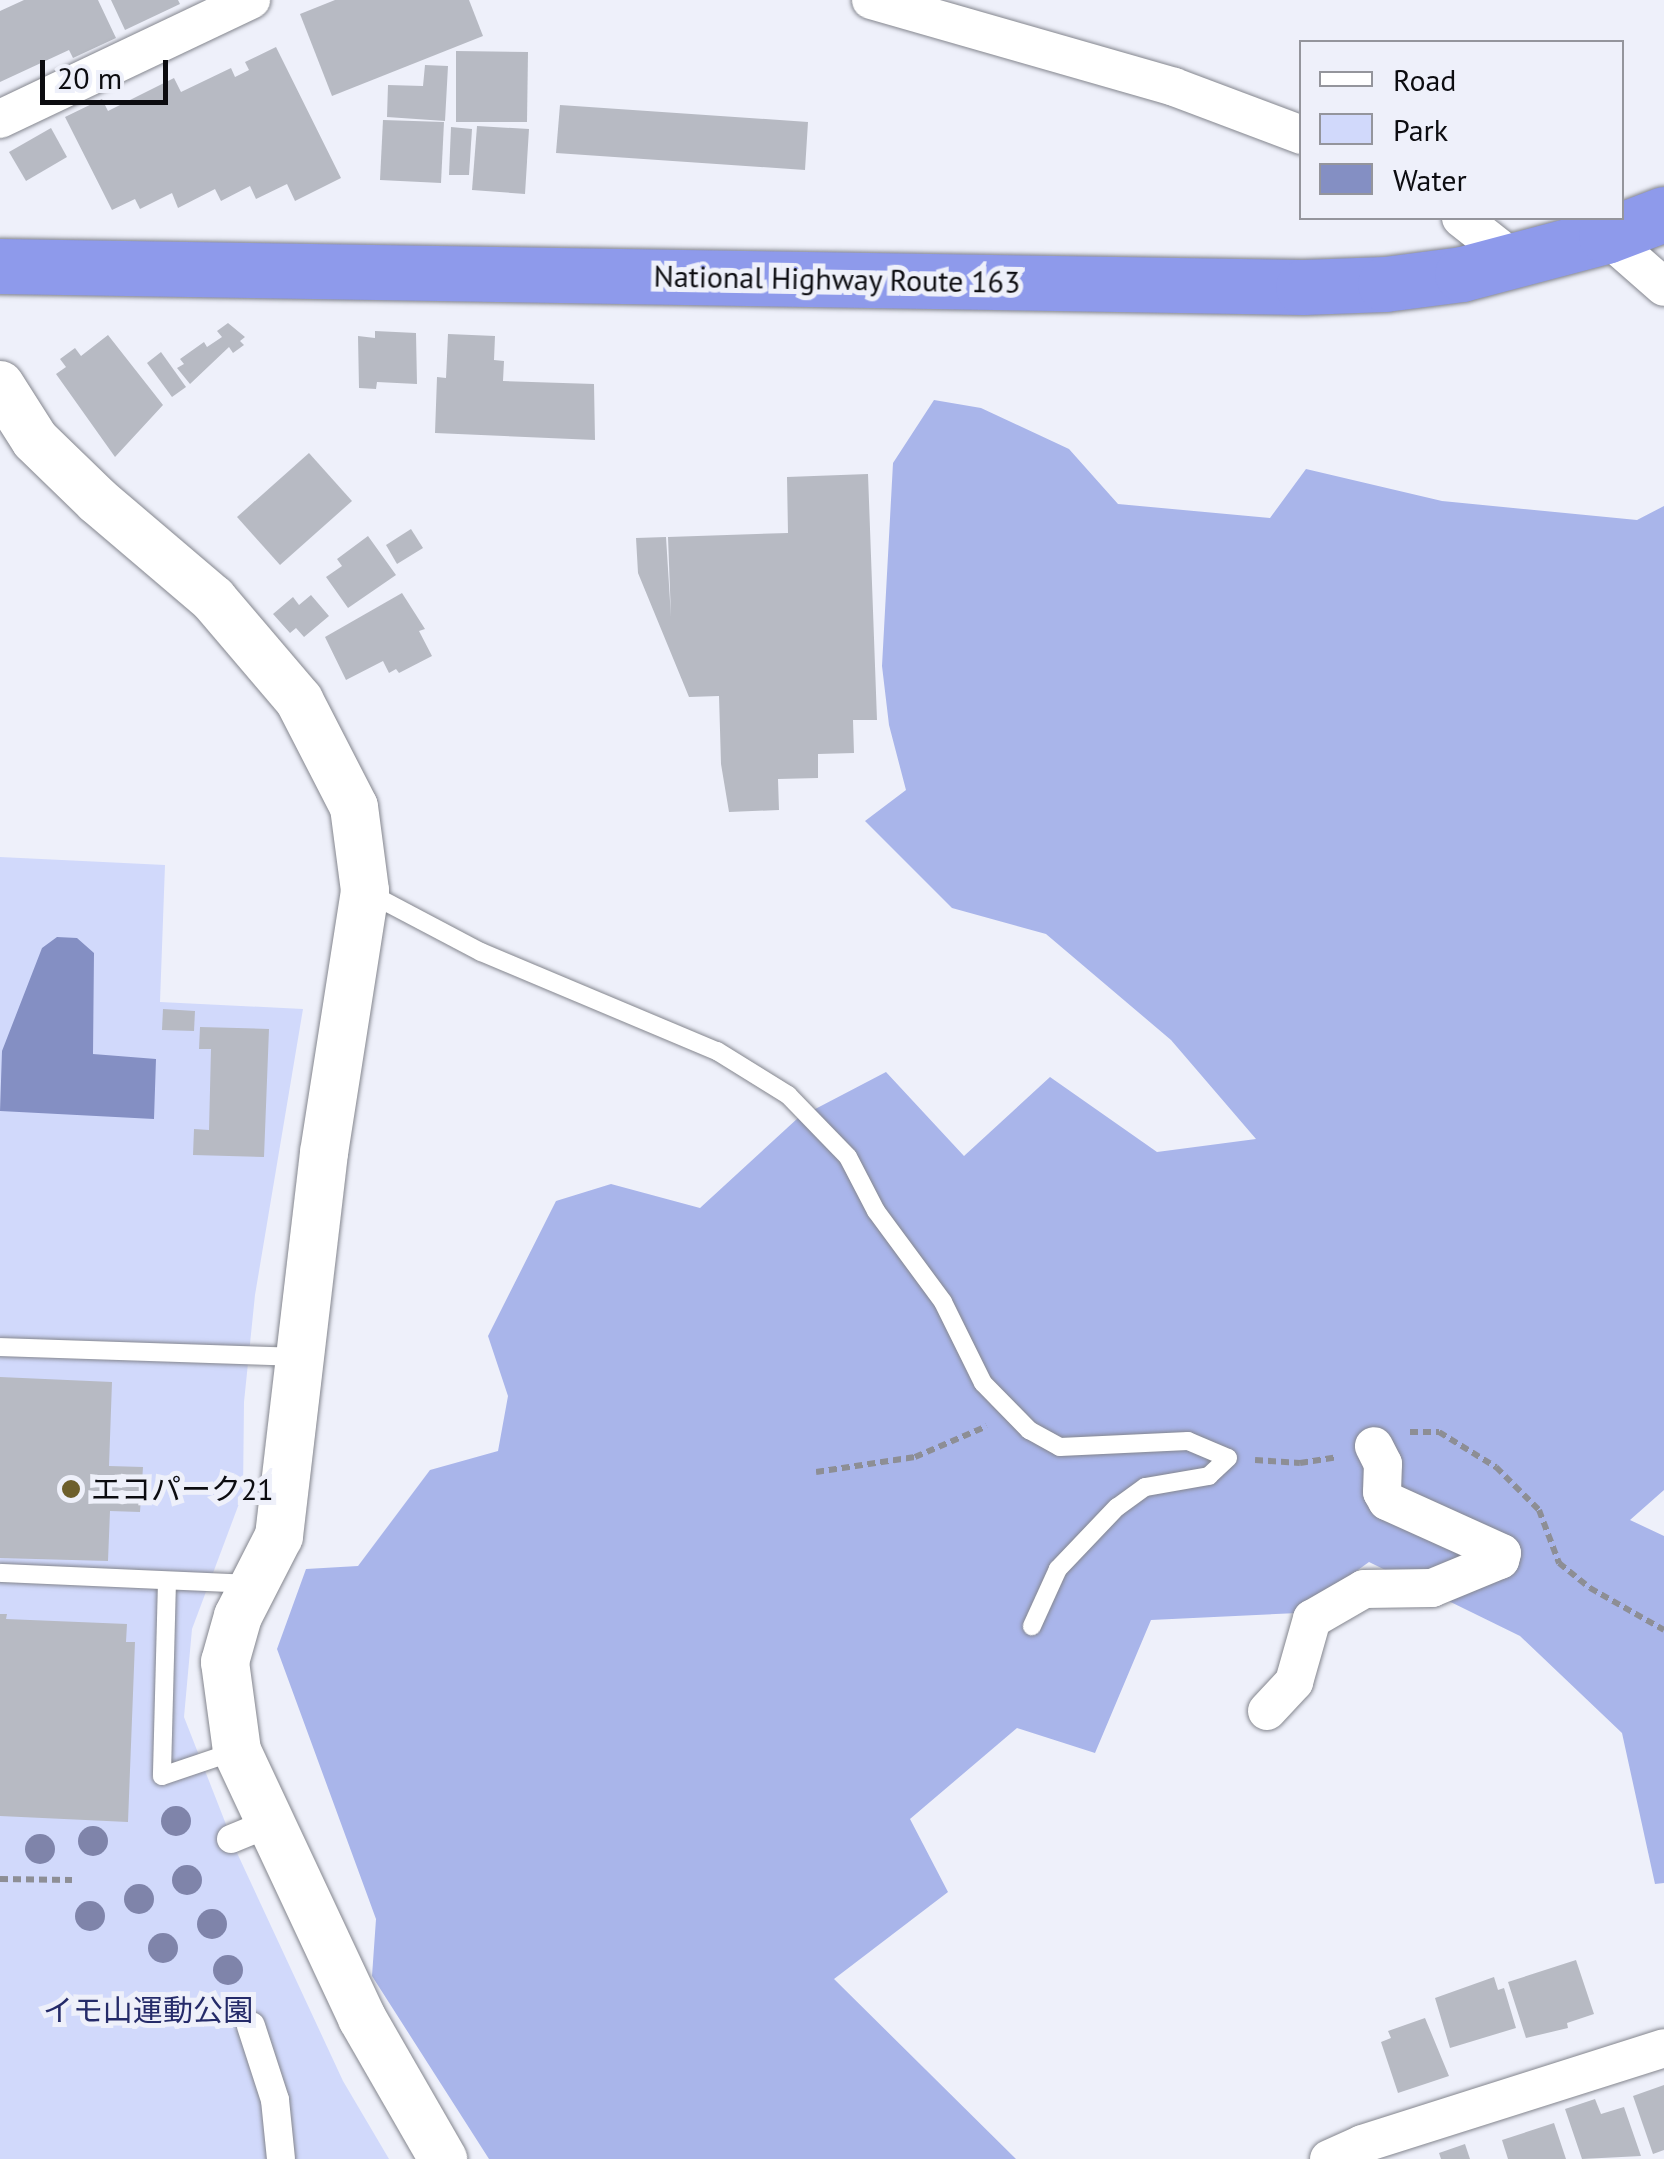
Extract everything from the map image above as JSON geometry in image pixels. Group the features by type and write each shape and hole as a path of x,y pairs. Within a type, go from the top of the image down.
{"highway":[{"name":"National Highway Route 163","path":"0,266 1303,287 1385,284 1517,262 1664,214"}],"street":[{"path":"0,119 251,0"},
{"path":"871,0 1174,87 1299,134"},
{"path":"1464,220 1517,262"},
{"path":"1606,236 1664,287"},
{"path":"0,385 35,440 98,502 213,600 299,700 354,807 365,891 324,1153 303,1358 279,1536 238,1616 224,1662 251,1831 443,2159"},
{"path":"1267,1711 1294,1682 1312,1619 1364,1589 1432,1588 1500,1560 1502,1553 1387,1502 1382,1492 1382,1464 1374,1446"},
{"path":"251,2026 275,2100 281,2159"},
{"path":"1329,2159 1362,2144 1664,2048"}],"lane":[{"path":"365,891 481,952 717,1051 788,1095 848,1157 876,1210 943,1302 983,1382 1029,1430 1060,1447 1188,1442 1228,1458 1209,1476 1145,1487 1116,1507 1058,1569 1032,1626"},
{"path":"0,1347 303,1358"},
{"path":"0,1574 254,1584"},
{"path":"167,1580 162,1776 237,1751"}],"path":[{"path":"816,1472 915,1457 982,1430 1010,1410"},
{"path":"0,1879 72,1880"}],"green space":[{"name":"イモ山運動公園","path":"0,857 165,865 160,1002 303,1009 255,1295 244,1402 243,1493 192,1629 184,1717 238,1855 343,2081 389,2159 0,2159"}],"shaded area":[{"path":"934,400 981,408 1069,449 1118,504 1270,518 1306,469 1442,501 1637,520 1664,506 1664,1490 1630,1520 1664,1536 1664,1883 1655,1884 1622,1733 1520,1636 1369,1562 1298,1613 1151,1620 1095,1753 1017,1728 910,1819 948,1892 834,1979 1016,2159 489,2159 372,1976 376,1919 277,1649 306,1569 358,1566 430,1470 498,1451 508,1396 488,1336 556,1201 611,1184 700,1208 798,1118 886,1072 964,1156 1050,1077 1157,1152 1256,1139 1171,1040 1046,934 952,908 865,821 906,790 889,725 882,666 893,463"}],"water":[{"path":"57,937 77,938 94,953 93,1054 156,1059 154,1119 0,1111 2,1051 42,948"}],"building":[{"path":"24,0 98,0 116,38 73,58 69,50 0,82 0,11"},
{"path":"111,0 178,0 180,4 125,30"},
{"path":"335,0 469,0 483,36 332,96 300,14"},
{"path":"276,47 341,178 295,201 287,184 256,199 250,186 221,201 215,189 178,208 172,193 140,209 135,199 112,210 65,117 102,99 108,111 174,78 181,92 231,68 235,77 249,70 245,62"},
{"path":"456,51 528,52 527,122 456,122"},
{"path":"425,65 448,66 445,121 387,117 388,85 423,86"},
{"path":"560,105 808,122 805,170 556,153"},
{"path":"383,120 444,122 441,183 380,180"},
{"path":"477,126 529,129 525,194 472,190"},
{"path":"451,127 472,129 469,175 449,175"},
{"path":"51,128 67,157 26,181 9,152"},
{"path":"228,323 245,337 240,341 244,345 233,353 229,347 190,384 177,368 184,364 180,359 204,342 207,347 222,337 217,331"},
{"path":"375,331 416,333 417,384 377,382 376,389 359,388 358,336 375,338"},
{"path":"448,334 495,336 494,360 504,361 503,381 594,384 595,440 435,433 437,377 446,378"},
{"path":"108,335 163,405 115,457 56,374 66,367 60,359 75,348 81,356"},
{"path":"161,352 186,387 172,397 147,363"},
{"path":"309,453 352,501 280,565 237,517"},
{"path":"868,474 877,720 853,720 854,753 818,754 818,778 778,779 779,810 729,812 721,764 719,696 689,697 638,573 636,538 666,537 671,617 668,537 788,533 787,477"},
{"path":"411,529 423,548 397,564 386,545"},
{"path":"368,536 396,575 348,608 326,577 342,566 337,559"},
{"path":"402,593 425,629 419,631 432,656 399,673 396,669 389,673 383,661 346,680 325,637"},
{"path":"311,595 329,616 304,637 296,628 290,633 273,614 293,597 299,605"},
{"path":"163,1009 195,1011 194,1031 162,1030"},
{"path":"200,1027 269,1029 264,1157 193,1155 194,1129 209,1130 211,1049 199,1049"},
{"name":"エコパーク21","path":"0,1377 112,1382 109,1466 143,1467 140,1512 110,1511 108,1561 0,1558"},
{"path":"0,1614 7,1614 6,1619 127,1624 126,1642 135,1642 128,1822 0,1816"},
{"path":"1576,1960 1594,2014 1567,2023 1568,2028 1526,2038 1508,1982"},
{"path":"1494,1977 1498,1990 1504,1988 1516,2028 1450,2048 1435,1998"},
{"path":"1425,2018 1449,2076 1398,2093 1381,2042 1391,2038 1388,2031"},
{"path":"1664,2085 1664,2150 1653,2154 1633,2096"},
{"path":"1595,2099 1601,2114 1624,2107 1641,2156 1582,2159 1565,2109"},
{"path":"1554,2123 1566,2159 1508,2159 1502,2140"},
{"path":"1465,2144 1470,2159 1441,2159 1439,2153"}],"place":[{"name":"エコパーク21","path":"71,1489"}]}
